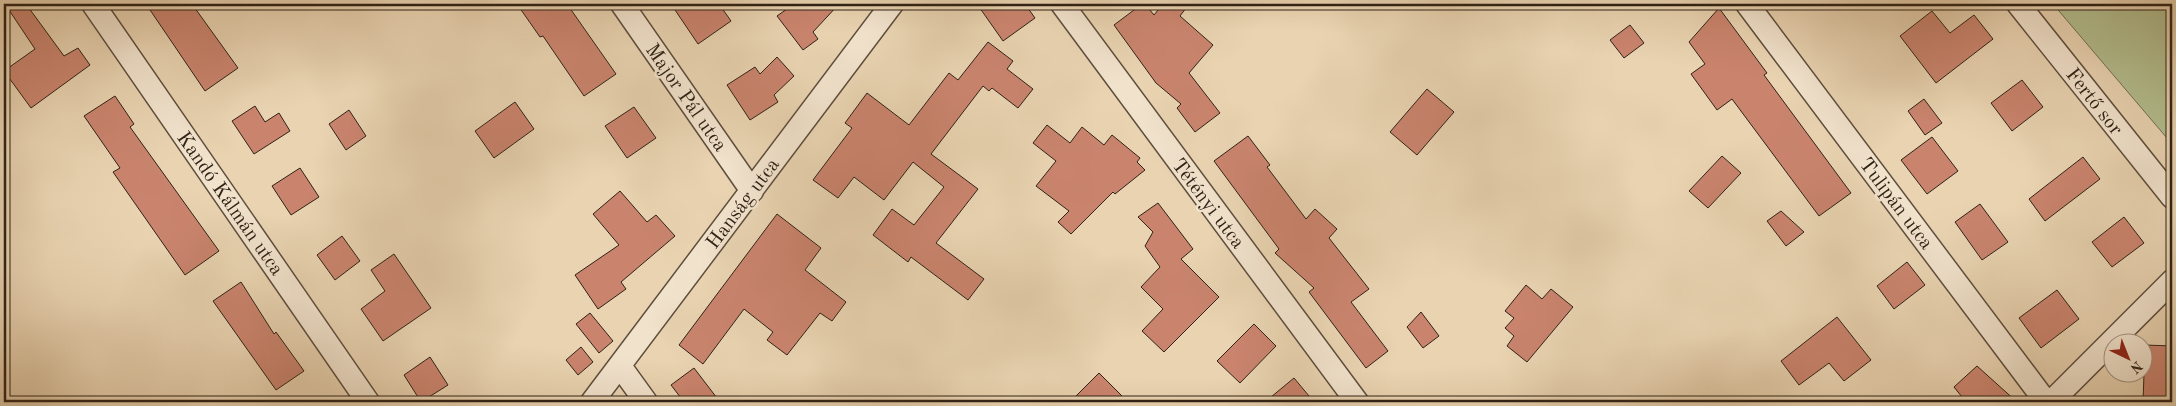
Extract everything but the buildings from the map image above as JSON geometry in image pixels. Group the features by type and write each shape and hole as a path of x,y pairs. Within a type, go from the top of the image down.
{"street":[{"name":"Kandó Kálmán utca","path":"93,4 368,402"},
{"name":"Major Pál utca","path":"622,4 752,190"},
{"name":"Hanság utca","path":"592,402 892,4"},
{"name":"Tétényi utca","path":"1062,4 1357,402"},
{"name":"Tulipán utca","path":"1747,4 2046,402"},
{"name":"Fertő sor","path":"2018,4 2172,197"},
{"path":"2051,402 2172,281"},
{"path":"620,366 646,402"}],"green space":[{"path":"2053,4 2172,4 2172,144"}]}
